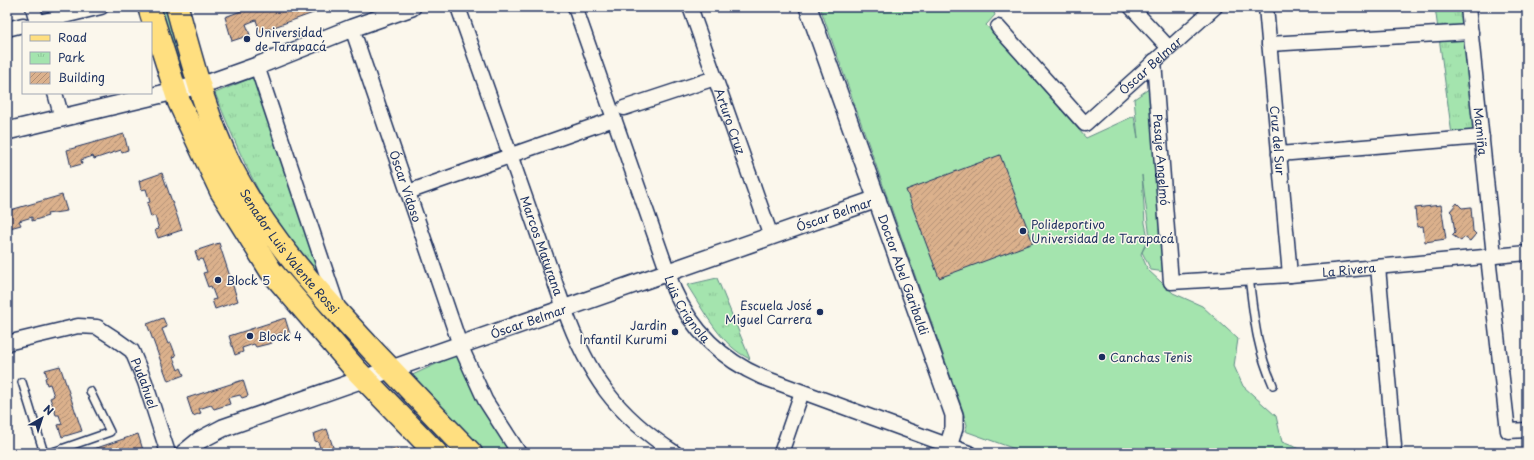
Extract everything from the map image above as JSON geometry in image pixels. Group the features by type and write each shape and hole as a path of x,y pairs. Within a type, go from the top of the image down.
{"main road":[{"name":"Senador Luis Valente Rossi","path":"150,7 174,90 221,192 271,271 364,378 436,453"},
{"name":"Senador Luis Valente Rossi","path":"177,7 198,84 212,124 229,162 261,218 290,259 340,316 471,453"}],"street":[{"path":"33,7 36,22"},
{"path":"40,22 101,7"},
{"path":"7,131 198,84 212,82 257,66 352,28 412,7"},
{"name":"Marcos Maturana","path":"458,7 513,154 564,308 582,355 602,388 630,418 675,453"},
{"name":"Luis Crignola","path":"575,7 674,290 687,315 713,346 731,360 751,372 947,449 969,453"},
{"name":"Arturo Cruz","path":"690,7 771,236"},
{"name":"Doctor Abel Garibaldi","path":"808,7 954,415 954,428 947,449"},
{"path":"1132,7 1169,48"},
{"name":"Óscar Belmar","path":"998,27 1084,124 1215,7"},
{"name":"Cruz del Sur","path":"1266,7 1290,275"},
{"name":"Mamiña","path":"1468,7 1482,137 1491,256 1508,431 1527,430"},
{"path":"7,29 22,26"},
{"name":"Óscar Vidoso","path":"352,28 460,345 485,400 519,453"},
{"path":"1269,44 1471,32"},
{"name":"Pasaje Angelmó","path":"1154,61 1171,282"},
{"path":"257,66 340,316"},
{"path":"624,108 715,78"},
{"path":"55,94 62,118"},
{"path":"408,192 614,119"},
{"path":"1279,154 1482,137"},
{"name":"Óscar Belmar","path":"184,453 200,440 223,428 877,199"},
{"name":"La Rivera","path":"1171,282 1290,275 1527,253"},
{"path":"1378,267 1394,446"},
{"name":"Pudahuel","path":"7,343 78,326 97,327 114,338 132,352 145,382 168,453"},
{"path":"781,453 802,392"}],"lane":[{"path":"1249,277 1255,333 1262,357 1273,385"},
{"path":"22,382 44,453"},
{"path":"50,453 110,432 90,391"}],"green space":[{"path":"155,7 168,7 186,68 183,73 177,74"},
{"name":"Polideportivo Universidad de Tarapacá","path":"820,7 992,7 995,15 986,25 1086,138 1134,116 1138,138 1134,99 1153,86 1165,272 1151,270 1142,252 1150,238 1142,175 1145,223 1148,238 1141,254 1148,270 1173,293 1202,306 1238,339 1234,366 1243,386 1276,416 1282,442 1303,450 1304,453 1026,453 965,431 967,425 963,411"},
{"path":"1435,7 1462,7 1476,141 1452,135"},
{"path":"254,77 326,282 292,244 266,204 238,149 215,93"},
{"path":"717,278 750,359 730,346 722,337 687,285"},
{"path":"456,355 508,446 514,453 481,453 408,377"}],"building":[{"path":"252,7 330,7 260,32 256,20 246,24 250,35 232,41 225,17"},
{"path":"124,134 128,150 122,152 121,150 94,159 93,156 81,160 82,164 71,167 67,150"},
{"path":"1000,155 1033,243 939,278 906,190"},
{"path":"162,173 182,230 158,238 155,230 159,229 155,216 151,217 147,203 150,202 146,189 141,190 139,181"},
{"path":"62,195 67,211 47,214 48,216 32,221 32,217 19,221 21,225 10,228 7,211"},
{"path":"1457,203 1462,208 1471,207 1473,231 1476,234 1470,241 1464,237 1461,241 1452,235 1455,232 1452,213 1450,211"},
{"path":"1441,205 1446,239 1425,242 1423,226 1417,227 1415,208"},
{"name":"Block 5","path":"219,243 238,301 215,309 212,300 216,299 211,286 208,287 203,273 207,272 202,259 198,260 195,251"},
{"path":"163,318 167,327 162,329 168,344 171,343 176,356 173,357 178,370 181,368 184,375 168,381 147,324"},
{"name":"Block 4","path":"285,318 290,334 284,336 282,333 270,337 272,343 256,347 254,344 242,348 243,352 235,355 229,336"},
{"path":"60,366 82,431 62,437 58,425 62,424 59,415 56,415 50,398 54,396 50,384 47,385 45,378 47,377 45,370"},
{"path":"243,380 248,396 242,398 240,395 228,398 230,404 214,409 211,405 199,409 201,413 193,416 187,398"},
{"path":"327,429 335,453 322,453 318,442 315,441 313,434"},
{"path":"138,434 143,450 137,452 135,449 123,453 82,453"},
{"path":"397,448 399,453 383,453"}],"place":[{"name":"Universidad de Tarapacá","path":"247,39"},
{"name":"Polideportivo Universidad de Tarapacá","path":"1023,231"},
{"name":"Block 5","path":"218,280"},
{"name":"Escuela José Miguel Carrera","path":"820,312"},
{"name":"Jardin Infantil Kurumi","path":"675,332"},
{"name":"Block 4","path":"250,336"},
{"name":"Canchas Tenis","path":"1102,357"}]}
